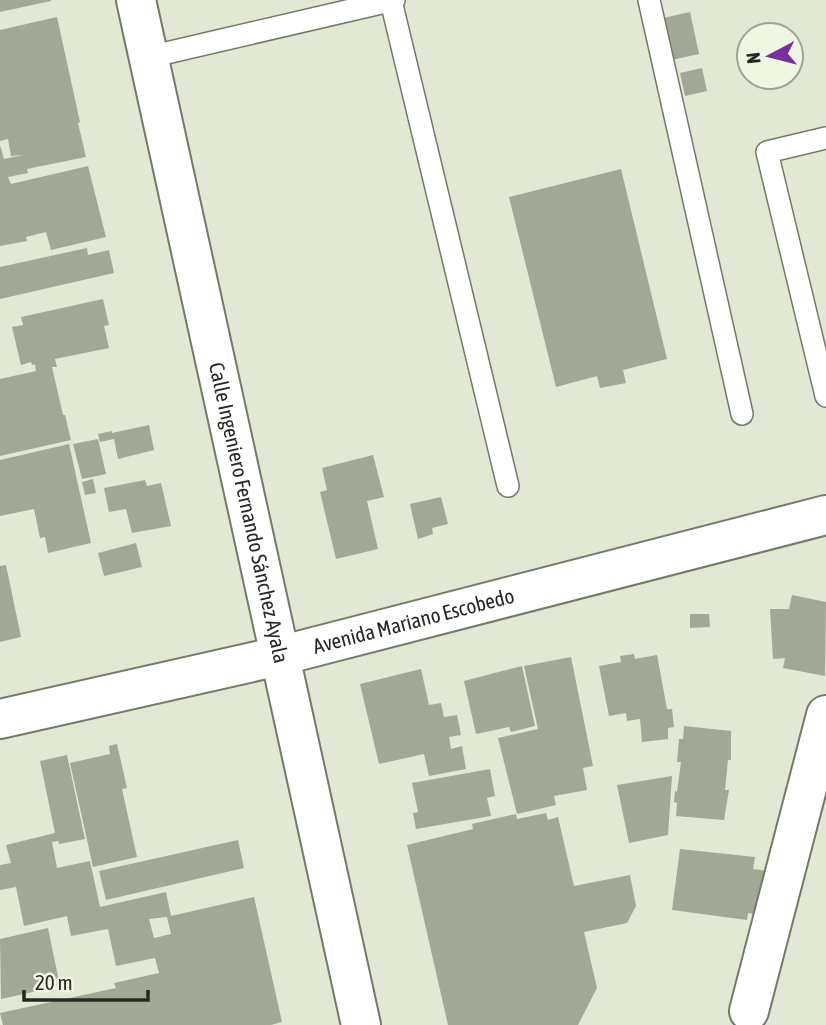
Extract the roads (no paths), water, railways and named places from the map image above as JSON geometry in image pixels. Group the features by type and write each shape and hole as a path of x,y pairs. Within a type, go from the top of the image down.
{"street":[{"name":"Calle Ingeniero Fernando Sánchez Ayala","path":"136,0 361,1025"},
{"name":"Avenida Mariano Escobedo","path":"0,719 279,656 826,515"},
{"path":"748,1011 826,715"}],"lane":[{"path":"149,57 392,0 508,486"},
{"path":"649,0 742,414"},
{"path":"826,138 767,152 826,396"}]}
